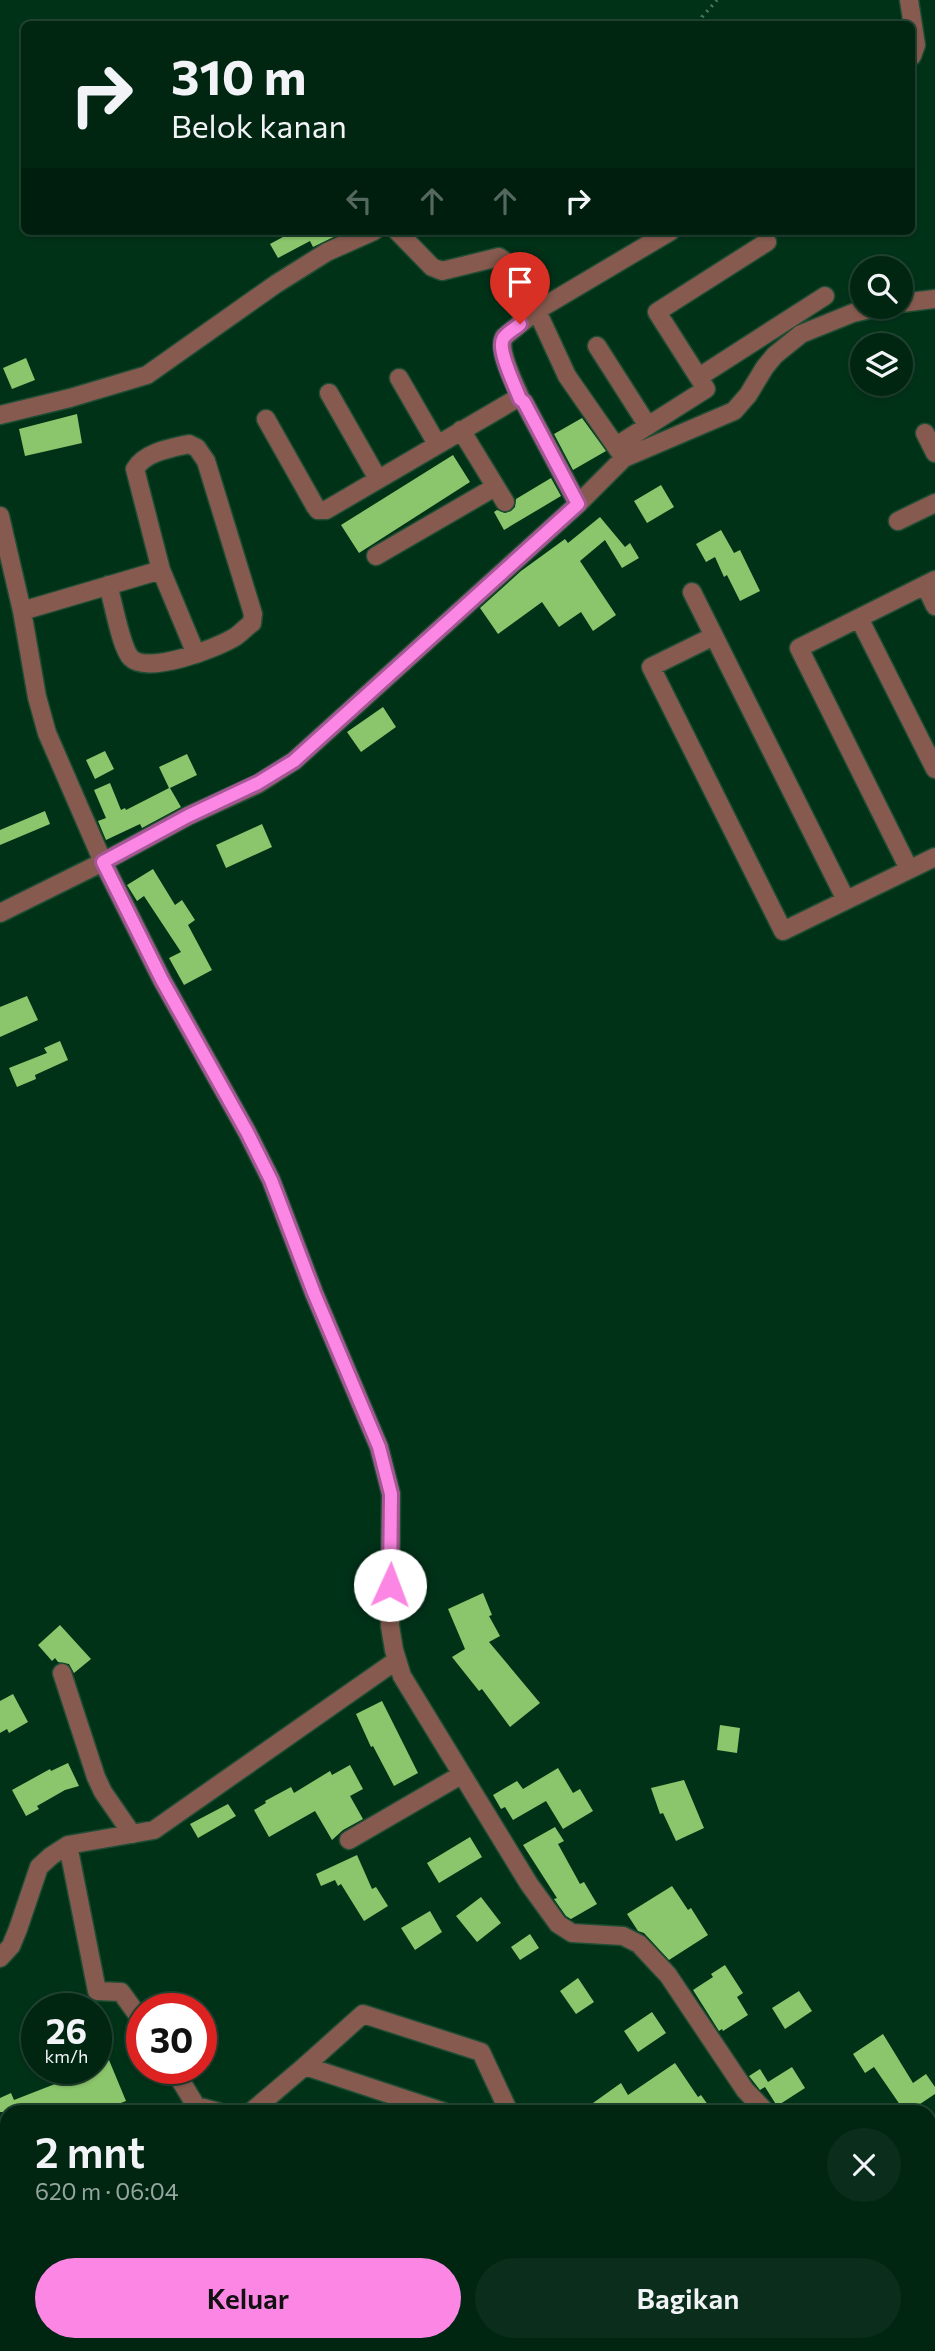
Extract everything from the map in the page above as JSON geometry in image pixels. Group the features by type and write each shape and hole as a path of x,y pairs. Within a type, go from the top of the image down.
{"street":[{"path":"909,0 912,21"},
{"path":"0,415 147,375 276,284 327,252 365,235"},
{"path":"404,235 432,267 442,271 499,257 513,267 526,287 567,376 620,452"},
{"path":"578,504 520,399 502,352 502,342 536,311 664,235"},
{"path":"0,913 258,783 294,761 578,504 620,452 648,426 706,389 657,312 767,242"},
{"path":"699,377 825,296"},
{"path":"913,302 935,299"},
{"path":"620,452 734,411 775,355 801,334 850,314"},
{"path":"597,346 648,426"},
{"path":"399,378 437,444"},
{"path":"329,393 378,479"},
{"path":"266,419 318,509 326,509 461,430 520,399"},
{"path":"461,430 505,502"},
{"path":"925,433 935,453"},
{"path":"108,585 126,651 133,660 140,663 165,662 196,654 234,636 252,623 253,614 205,461 197,448 189,444 162,450 137,464 135,469 161,570 196,654"},
{"path":"376,556 495,487"},
{"path":"898,521 935,503"},
{"path":"0,516 22,611 29,660 47,733 103,862 162,980 271,1180 314,1293 379,1447 391,1494 390,1626 401,1676 529,1884 558,1924 572,1933 623,1936 639,1944 668,1975 737,2079 760,2105"},
{"path":"22,611 161,570"},
{"path":"909,869 799,648 930,582 935,606"},
{"path":"692,592 846,900"},
{"path":"859,618 935,769"},
{"path":"714,636 651,667 783,932 935,856"},
{"path":"0,1958 10,1946 18,1929 39,1867 51,1856 68,1845 154,1830 397,1660"},
{"path":"62,1673 96,1777 132,1834"},
{"path":"349,1840 461,1775"},
{"path":"68,1845 97,1991 121,1992 126,1999"},
{"path":"259,2105 363,2014 481,2052 506,2105"},
{"path":"304,2066 423,2105"},
{"path":"182,2084 193,2105"}],"path":[{"path":"701,21 708,7 717,0"}],"building":[{"path":"287,235 338,235 313,247 310,241 278,258 270,244"},
{"path":"26,358 35,380 12,389 3,368"},
{"path":"77,414 82,443 25,456 19,429"},
{"path":"582,418 606,451 573,470 554,434"},
{"path":"453,455 470,482 359,553 341,525"},
{"path":"551,478 561,496 504,530 494,512 511,511 515,507 516,499"},
{"path":"661,485 674,507 647,523 634,501"},
{"path":"600,517 625,547 630,543 639,558 622,568 605,540 580,561 616,615 593,631 581,612 559,627 542,602 498,634 480,608 521,571 565,539 568,543"},
{"path":"721,530 734,553 740,550 760,591 740,601 715,557 706,562 696,544"},
{"path":"383,707 396,727 361,752 347,732"},
{"path":"105,751 114,769 95,779 86,760"},
{"path":"187,754 197,775 170,788 181,807 142,828 140,824 106,840 98,821 106,818 94,790 110,783 121,810 126,810 169,788 159,767"},
{"path":"45,811 50,824 0,845 0,830"},
{"path":"262,824 272,847 226,868 216,845"},
{"path":"153,869 175,905 182,900 195,920 188,925 212,970 184,985 169,958 181,952 144,896 137,901 127,885"},
{"path":"27,996 38,1020 0,1037 0,1007"},
{"path":"60,1041 68,1060 35,1075 36,1079 17,1087 9,1068 47,1053 44,1048"},
{"path":"483,1593 492,1615 489,1616 500,1636 489,1642 540,1703 510,1727 482,1689 479,1691 452,1657 465,1649 448,1609"},
{"path":"60,1625 91,1659 74,1673 69,1664 58,1662 55,1658 52,1661 38,1645"},
{"path":"13,1694 28,1722 9,1733 7,1729 0,1733 0,1701"},
{"path":"382,1701 418,1773 394,1786 373,1746 371,1747 356,1714"},
{"path":"720,1725 740,1728 737,1753 717,1750"},
{"path":"68,1763 79,1786 65,1790 37,1806 39,1809 26,1816 12,1790 50,1769 51,1771"},
{"path":"350,1765 363,1789 350,1796 363,1819 343,1830 332,1840 315,1811 269,1837 254,1810 291,1787 294,1793 330,1771 332,1775"},
{"path":"558,1768 573,1793 580,1789 593,1811 563,1829 546,1801 513,1820 505,1807 501,1809 493,1795 517,1781 523,1789"},
{"path":"684,1780 704,1828 676,1841 663,1813 660,1814 651,1788"},
{"path":"228,1804 236,1816 198,1838 190,1824"},
{"path":"555,1827 564,1841 558,1844 580,1884 584,1882 597,1904 571,1919 554,1899 557,1898 523,1845"},
{"path":"470,1837 482,1857 439,1883 427,1863"},
{"path":"357,1855 372,1889 376,1887 388,1906 364,1921 341,1884 338,1886 335,1880 321,1886 316,1874"},
{"path":"672,1886 688,1910 691,1908 708,1935 669,1960 644,1933 638,1931 627,1914"},
{"path":"481,1897 501,1923 477,1942 456,1916"},
{"path":"430,1911 442,1932 415,1950 401,1928"},
{"path":"530,1934 539,1948 520,1960 511,1947"},
{"path":"725,1965 743,1993 737,1997 748,2015 719,2031 693,1990"},
{"path":"578,1978 594,2002 576,2014 560,1991"},
{"path":"799,1991 812,2011 785,2029 772,2008"},
{"path":"652,2012 666,2033 638,2052 624,2031"},
{"path":"883,2034 913,2083 926,2074 935,2087 935,2094 918,2105 900,2105 874,2067 865,2073 853,2054"},
{"path":"675,2063 698,2097 701,2095 708,2105 593,2103 621,2083 628,2095"},
{"path":"112,2067 126,2101 115,2105 0,2105 0,2098 11,2093 14,2100 55,2084 112,2084"},
{"path":"792,2067 805,2088 776,2105 765,2087 760,2090 749,2076 760,2069 768,2082"}],"route":[{"path":"390,1585 391,1494 379,1447 314,1293 271,1180 162,980 103,862 188,816 258,783 294,761 578,504 520,399 502,352 504,337 520,324"}]}
